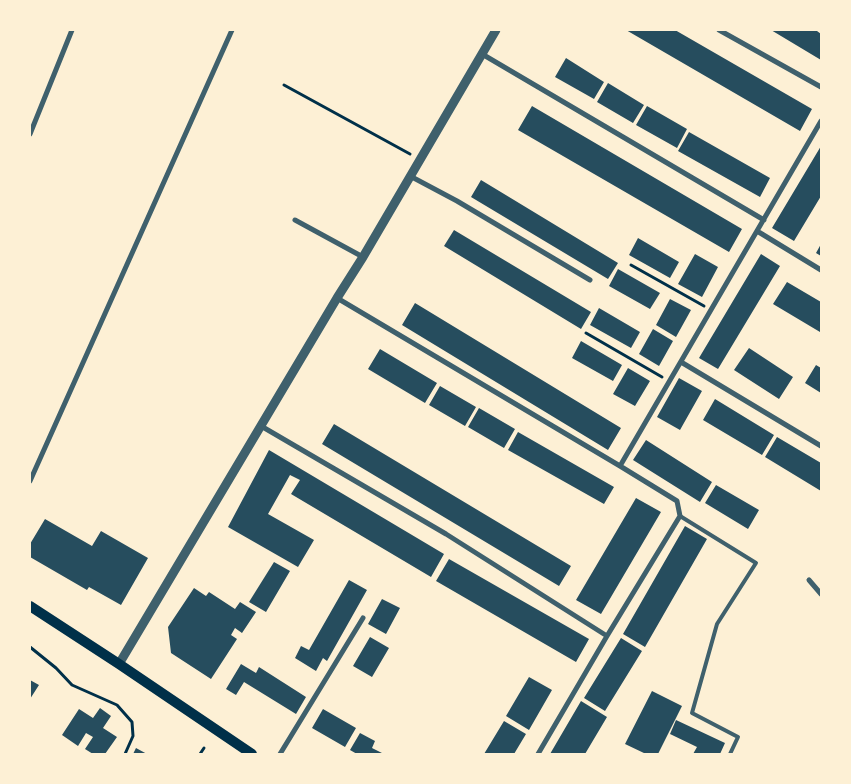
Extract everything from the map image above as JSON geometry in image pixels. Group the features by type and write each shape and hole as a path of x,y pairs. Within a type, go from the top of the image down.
{"main road":[{"path":"30,606 252,754"}],"street":[{"path":"30,134 72,30"},
{"path":"30,480 232,30"},
{"path":"119,664 363,257 496,30"},
{"path":"718,30 821,87"},
{"path":"482,54 764,220"},
{"path":"620,466 821,121"},
{"path":"410,176 457,201 590,280"},
{"path":"295,220 363,257"},
{"path":"757,232 821,270"},
{"path":"337,298 677,501 680,516 538,754"},
{"path":"681,362 821,446"},
{"path":"261,426 446,534 607,636"},
{"path":"809,580 821,594"},
{"path":"280,754 362,618"}],"lane":[{"path":"680,516 756,563 718,624 692,714 738,737 730,754"}],"path":[{"path":"284,85 420,159"},
{"path":"631,265 711,310"},
{"path":"586,333 669,382"},
{"path":"30,647 56,668 72,685 117,705 132,722 133,736 125,754"},
{"path":"200,754 204,748"}],"building":[{"path":"626,30 675,30 812,109 800,131"},
{"path":"771,30 817,31 821,34 821,60"},
{"path":"566,58 604,82 594,99 555,77"},
{"path":"608,83 644,105 633,123 597,102"},
{"path":"532,106 742,229 729,252 518,130"},
{"path":"647,106 687,129 677,148 636,125"},
{"path":"689,132 770,178 760,197 678,151"},
{"path":"821,146 821,196 794,241 772,228"},
{"path":"481,180 618,263 608,279 471,197"},
{"path":"454,230 591,312 581,329 444,246"},
{"path":"638,238 679,262 670,278 629,255"},
{"path":"821,244 821,256 816,253"},
{"path":"695,254 718,267 702,297 678,284"},
{"path":"761,254 780,266 718,369 699,358"},
{"path":"618,269 660,293 650,309 609,286"},
{"path":"787,282 821,302 820,332 773,304"},
{"path":"670,299 691,310 676,337 656,325"},
{"path":"415,303 621,428 608,450 402,325"},
{"path":"599,308 640,332 631,348 590,325"},
{"path":"653,329 673,341 659,366 639,354"},
{"path":"581,341 622,365 613,381 572,358"},
{"path":"749,348 793,377 779,399 734,370"},
{"path":"380,349 437,383 425,403 368,369"},
{"path":"816,365 821,368 821,393 805,383"},
{"path":"628,368 650,381 635,406 613,394"},
{"path":"679,378 702,391 680,430 657,417"},
{"path":"440,386 476,407 465,426 429,405"},
{"path":"715,399 774,435 762,455 703,420"},
{"path":"479,408 515,429 504,448 468,427"},
{"path":"334,424 571,566 559,586 322,444"},
{"path":"518,432 614,487 604,504 508,450"},
{"path":"777,437 821,463 821,491 765,457"},
{"path":"646,440 712,482 700,502 633,460"},
{"path":"269,450 444,554 431,577 291,494 300,480 290,475 268,514 314,540 298,567 228,527"},
{"path":"716,485 759,510 748,529 705,503"},
{"path":"636,498 661,512 601,614 576,600"},
{"path":"45,519 92,546 101,531 148,558 121,605 89,587 87,590 30,557 30,544"},
{"path":"685,526 707,539 645,647 623,634"},
{"path":"449,559 589,639 576,662 436,581"},
{"path":"274,562 290,571 266,612 249,602"},
{"path":"349,580 367,590 327,661 323,658 316,671 295,658 301,646 309,650"},
{"path":"194,588 206,596 209,592 235,609 240,602 256,612 242,633 235,628 231,635 237,639 211,679 171,653 168,627"},
{"path":"382,599 400,608 386,634 368,624"},
{"path":"370,637 389,648 372,677 353,666"},
{"path":"621,638 642,651 605,711 584,698"},
{"path":"241,664 256,673 259,667 306,697 296,714 244,682 236,695 226,689"},
{"path":"529,677 552,690 529,730 506,716"},
{"path":"30,680 39,685 30,699"},
{"path":"652,691 682,706 658,754 646,754 625,744"},
{"path":"581,701 607,717 585,754 550,754"},
{"path":"100,708 111,716 103,728 117,737 105,754 93,754 85,749 93,737 86,733 78,746 62,735 79,709 93,718"},
{"path":"323,709 356,728 345,747 312,728"},
{"path":"676,720 725,743 720,754 693,754 697,747 670,734"},
{"path":"504,721 526,734 514,754 484,754"},
{"path":"360,733 375,741 372,748 384,754 357,754 350,750"},
{"path":"136,748 147,754 133,754"}]}
